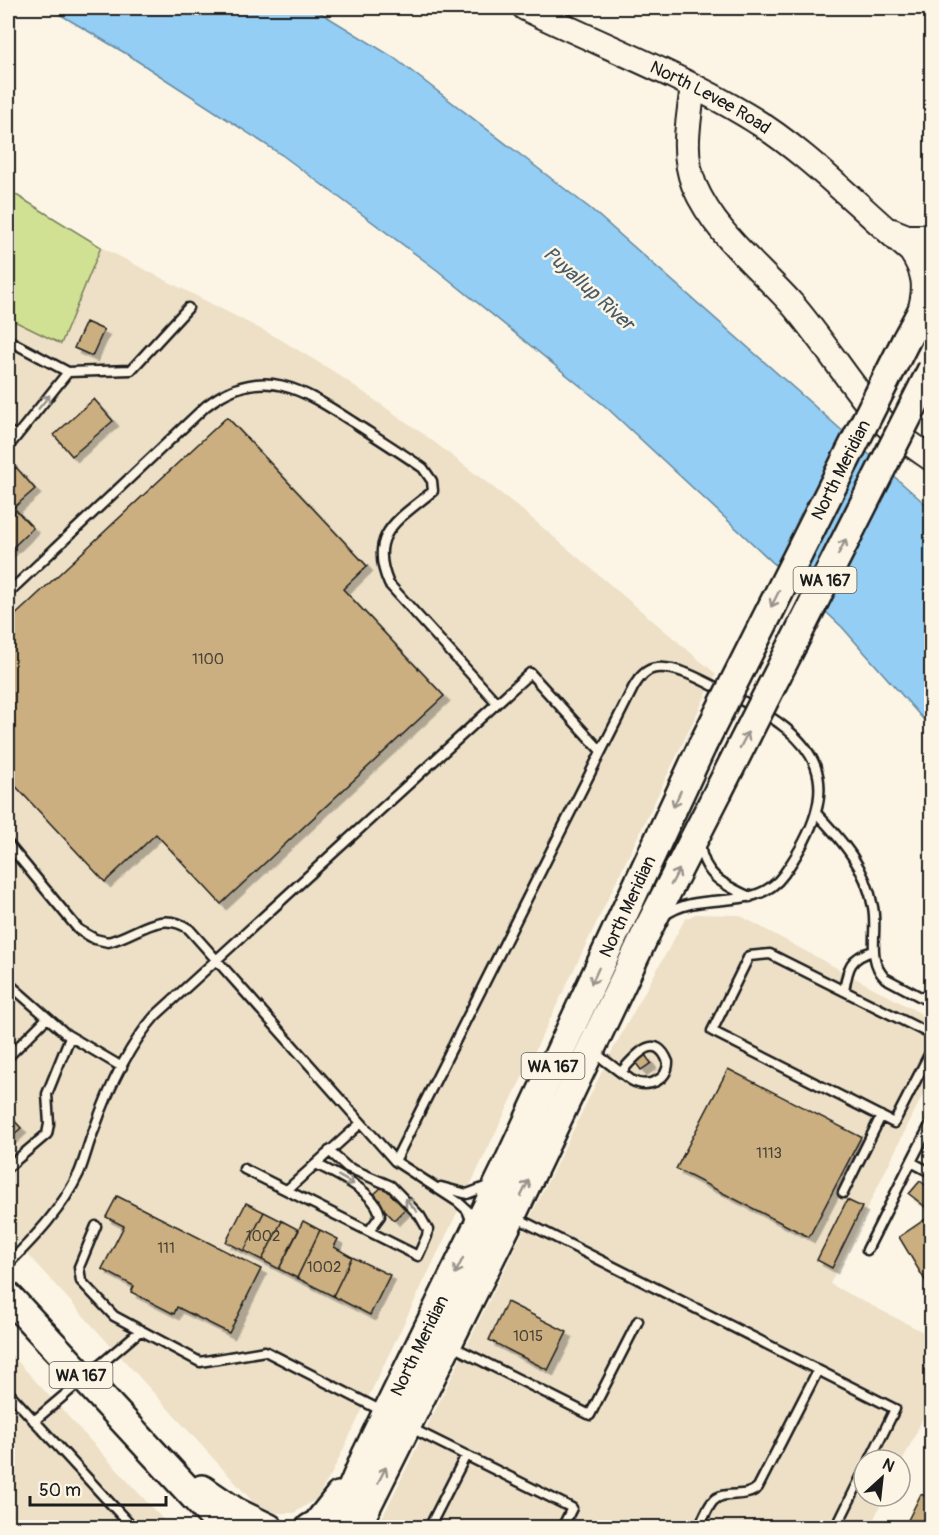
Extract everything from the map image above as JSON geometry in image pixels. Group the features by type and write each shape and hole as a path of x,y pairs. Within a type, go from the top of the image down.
{"main road":[{"name":"North Meridian","path":"356,1527 397,1420 472,1240 702,746 932,292"},
{"name":"North Meridian","path":"335,1527 366,1455 397,1420 449,1344 592,1051 648,929 932,369"},
{"name":"WA 167","path":"8,1296 223,1527"},
{"name":"WA 167","path":"155,1455 236,1512 268,1527"},
{"name":"WA 167","path":"310,1527 331,1508 366,1455"}],"street":[{"name":"North Levee Road","path":"525,8 693,86 747,116 782,140 874,220"},
{"path":"693,86 685,148 687,164 709,213 726,237 793,306 876,414 904,440 932,459"},
{"path":"874,220 907,237 932,237"},
{"path":"874,220 911,250 922,266 925,295 912,330"}],"lane":[{"path":"8,340 68,372 131,370 188,308"},
{"path":"8,447 68,372"},
{"path":"8,593 206,406 245,386 279,383 312,396 423,468 432,481 433,491 387,532 381,549 384,572 389,584 497,703"},
{"path":"8,431 16,436"},
{"path":"395,1161 637,680 657,668 670,669 706,683 768,713 791,730 807,747 816,766 819,782 816,813 782,876 763,893 750,897 690,904 670,911 648,929"},
{"path":"8,1264 52,1217 67,1194 78,1174 98,1119 122,1067 142,1032 155,1016 530,673 601,751"},
{"path":"816,813 857,860 873,906 874,962 885,978 932,1003"},
{"path":"699,832 700,849 707,869 727,887 750,897"},
{"path":"8,847 79,930 87,935 108,942 153,922 175,922 189,929 395,1161 468,1210 472,1224 472,1240"},
{"path":"844,991 847,972 854,960 873,951"},
{"path":"932,1035 770,954 749,956 712,1031 894,1123 932,1049"},
{"path":"8,984 46,1019 70,1037 122,1067"},
{"path":"8,1057 46,1019"},
{"path":"8,1167 47,1134 49,1124 47,1094 70,1037"},
{"path":"592,1051 621,1072 637,1083 652,1083 666,1075 668,1062 662,1051 652,1047 646,1048 621,1072"},
{"path":"843,1193 881,1116"},
{"path":"867,1250 932,1120"},
{"path":"287,1190 361,1123"},
{"path":"244,1169 418,1256 428,1230 420,1216 391,1186 347,1167 329,1151"},
{"path":"911,1162 932,1173"},
{"path":"316,1164 355,1185 373,1203 380,1216 369,1232"},
{"path":"426,1182 467,1194 482,1190 504,1172"},
{"path":"512,1215 895,1409 876,1448"},
{"path":"96,1226 78,1267 81,1281 107,1311 200,1362 265,1351 572,1508 562,1527"},
{"path":"449,1344 590,1415 638,1321"},
{"path":"34,1420 141,1330"},
{"path":"699,1527 711,1503 717,1498 747,1494 758,1487 818,1370"},
{"path":"8,1392 134,1527"},
{"path":"429,1527 466,1455"},
{"path":"836,1527 852,1495"}],"shaded area":[{"path":"101,247 278,338 333,371 425,435 516,505 716,674 331,1475 316,1499 294,1513 276,1513 253,1502 8,1233 8,318 61,344"},
{"path":"695,914 739,915 931,1019 931,1078 830,1284 931,1336 931,1402 909,1448 852,1448 852,1508 879,1508 870,1527 377,1528 612,1051 685,919"},
{"path":"8,1351 170,1527 8,1527"}],"green space":[{"path":"8,190 101,247 61,344 8,318"}],"water":[{"name":"Puyallup River","path":"49,8 313,8 393,57 591,209 931,509 931,728 842,627 605,406 437,270 282,155 125,53"}],"building":[{"path":"86,322 104,330 92,356 74,348"},
{"path":"94,399 113,421 72,456 54,435"},
{"path":"227,417 367,566 343,589 444,696 221,904 156,834 105,882 8,778 8,622"},
{"path":"16,467 35,489 10,511 8,475"},
{"path":"16,510 33,528 8,552 8,518"},
{"path":"645,1055 651,1063 641,1070 635,1062"},
{"path":"728,1069 861,1137 809,1237 676,1169"},
{"path":"8,1114 21,1128 8,1140"},
{"path":"920,1181 932,1190 932,1212 909,1194"},
{"path":"383,1186 405,1209 394,1220 372,1196"},
{"path":"117,1196 261,1269 229,1333 177,1307 174,1314 131,1292 134,1286 102,1269 124,1226 106,1217"},
{"path":"847,1200 862,1207 832,1268 817,1260"},
{"path":"246,1203 264,1212 244,1251 226,1242"},
{"path":"264,1212 282,1221 262,1260 244,1251"},
{"path":"930,1216 932,1218 932,1292 899,1237"},
{"path":"282,1221 299,1230 279,1269 262,1260"},
{"path":"303,1221 320,1230 297,1278 279,1269"},
{"path":"320,1230 338,1239 334,1247 352,1257 333,1296 297,1278"},
{"path":"352,1257 390,1275 370,1315 333,1296"},
{"path":"507,1302 567,1332 548,1370 489,1340"},
{"path":"921,1494 932,1500 932,1528 904,1528"}]}
